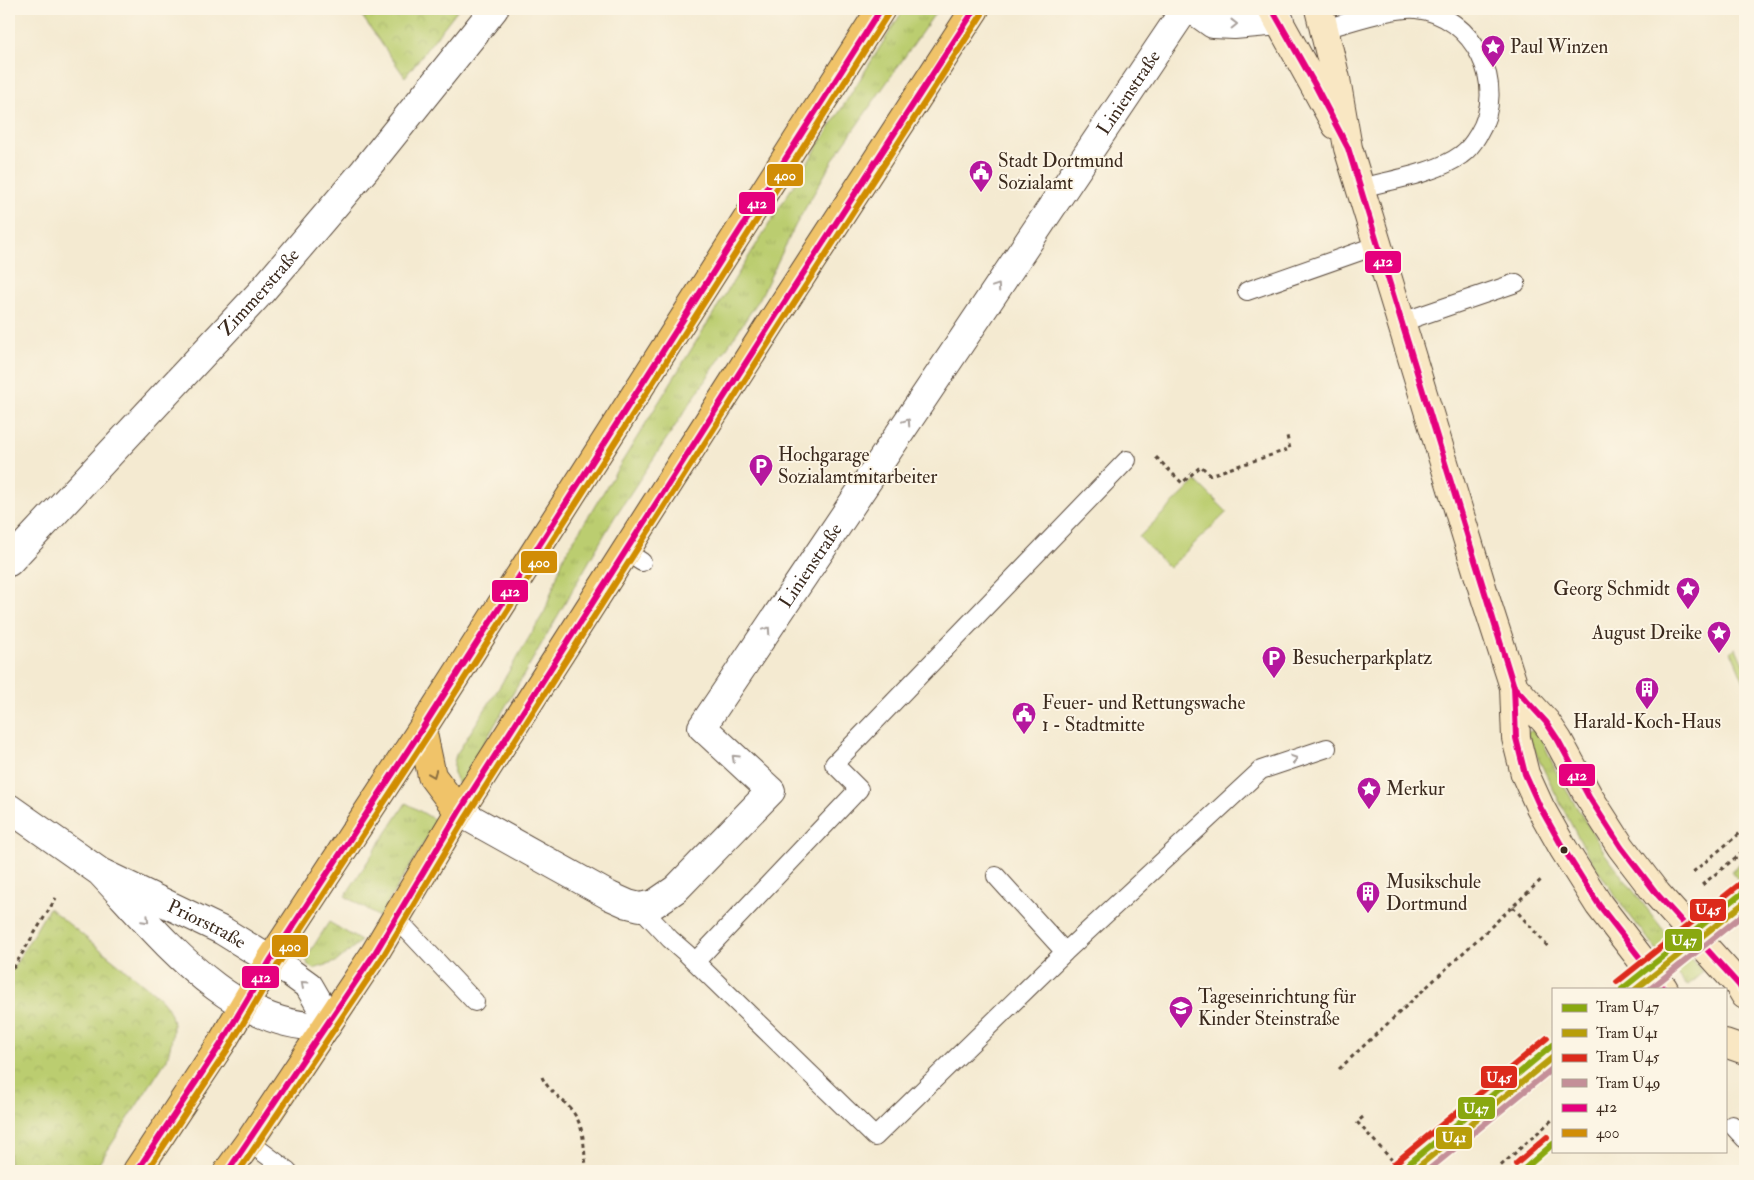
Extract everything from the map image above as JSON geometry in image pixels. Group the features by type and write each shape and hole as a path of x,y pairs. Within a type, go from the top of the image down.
{"main road":[{"path":"136,1171 221,1044 270,961 422,729 881,9"},
{"path":"228,1171 327,1026 396,918 458,812 634,556 975,9"},
{"path":"1276,15 1348,148"},
{"path":"1321,19 1336,80 1348,148 1514,688 1516,738 1525,774 1540,807 1563,848 1599,905 1663,988"},
{"path":"1514,688 1546,722 1589,797 1633,863 1657,894 1739,985 1745,995"},
{"path":"422,729 432,776 458,812"},
{"path":"1726,1043 1745,1050"}],"street":[{"name":"Zimmerstraße","path":"9,562 261,292 364,171 494,9"},
{"name":"Linienstraße","path":"640,906 654,904 676,889 771,791 702,727 1184,9"},
{"path":"1192,9 1213,24 1234,25 1276,15"},
{"name":"Priorstraße","path":"9,808 100,872 222,931 291,973 308,986 320,1005 327,1026 309,1027 280,1022 243,1006 194,971 100,872"},
{"path":"458,812 610,896 628,904 640,906"}],"lane":[{"path":"1321,19 1416,9 1434,13 1456,24 1474,43 1483,60 1489,78 1490,109 1484,125 1474,142 1463,154 1447,164 1361,188"},
{"path":"1247,291 1378,245"},
{"path":"1402,322 1516,283"},
{"path":"695,962 859,789 834,764 1127,460"},
{"path":"640,906 670,940 875,1137 1065,952 1261,770 1327,748"},
{"path":"996,876 1065,952"},
{"path":"396,918 475,1002"},
{"path":"1732,1125 1745,1139"},
{"path":"249,1142 288,1171"}],"path":[{"path":"1127,460 1155,456 1182,483 1202,466 1210,475 1290,449 1287,436"},
{"path":"1693,872 1745,829"},
{"path":"1702,885 1745,850"},
{"path":"1339,1068 1543,879"},
{"path":"9,975 56,898"},
{"path":"1513,907 1550,948"},
{"path":"1427,1171 1552,1059"},
{"path":"542,1077 546,1086 575,1114 585,1144 587,1171"},
{"path":"1363,1117 1357,1122 1402,1171"},
{"path":"1495,1171 1552,1120"}],"green space":[{"path":"357,9 458,9 405,77"},
{"path":"904,9 938,9 836,155 795,226 760,298 614,518 462,782 458,783 454,769 456,755 545,611 564,556"},
{"path":"1196,481 1227,512 1169,568 1139,537"},
{"path":"1736,648 1743,664 1745,663 1745,684 1731,651"},
{"path":"1537,728 1558,776 1605,854 1661,927 1703,972 1687,986 1630,915 1603,878 1579,839 1527,733"},
{"path":"406,803 437,821 379,917 345,896"},
{"path":"1745,859 1745,888 1731,871"},
{"path":"49,908 157,995 172,1017 173,1032 167,1059 94,1171 9,1171 9,975"},
{"path":"329,922 361,941 336,962 313,969 308,965 306,958"}],"tram line":[{"name":"U45","path":"1617,982 1740,884"},
{"name":"U47","path":"1623,988 1745,891"},
{"name":"U41","path":"1637,988 1745,902"},
{"name":"U49","path":"1651,988 1745,913"},
{"name":"U45","path":"1394,1164 1547,1038"},
{"name":"U47","path":"1400,1171 1552,1046"},
{"name":"U41","path":"1413,1171 1552,1058"},
{"name":"U49","path":"1427,1171 1552,1069"},
{"name":"U45","path":"1516,1164 1547,1137"},
{"name":"U47","path":"1522,1171 1552,1145"}],"transit line":[{"name":"412","path":"137,1171 221,1044 270,961 422,729 881,9"},
{"name":"412","path":"228,1171 375,953 459,812 784,303 975,9"},
{"name":"412","path":"1272,9 1348,148 1514,687 1546,722 1589,797 1621,847 1657,894 1739,985 1745,995"},
{"name":"400","path":"147,1171 228,1049 277,966 429,734 888,14"},
{"name":"400","path":"239,1171 382,958 466,817 791,308 982,14"},
{"name":"412","path":"1514,686 1516,738 1525,774 1540,807 1599,905 1663,988"}],"place":[{"name":"Paul Winzen","path":"1493,68"},
{"name":"Stadt Dortmund Sozialamt","path":"981,193"},
{"name":"Hochgarage Sozialamtmitarbeiter","path":"761,487"},
{"name":"Georg Schmidt","path":"1688,610"},
{"name":"August Dreike","path":"1719,654"},
{"name":"Besucherparkplatz","path":"1274,679"},
{"name":"Harald-Koch-Haus","path":"1647,710"},
{"name":"Feuer- und Rettungswache 1 - Stadtmitte","path":"1024,735"},
{"name":"Merkur","path":"1369,810"},
{"name":"Musikschule Dortmund","path":"1368,914"},
{"name":"Tageseinrichtung für Kinder Steinstraße","path":"1181,1029"}]}
